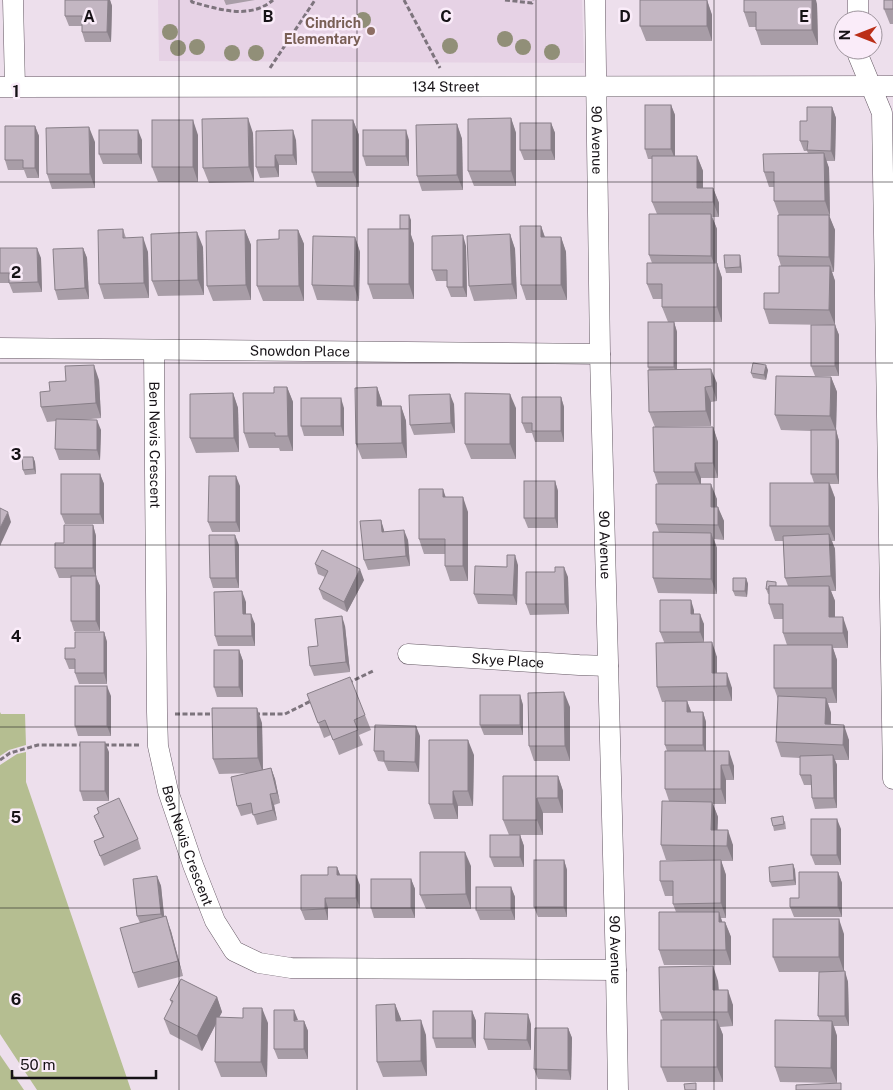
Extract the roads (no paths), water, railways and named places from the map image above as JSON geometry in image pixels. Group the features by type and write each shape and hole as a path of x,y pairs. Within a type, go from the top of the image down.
{"street":[{"path":"7,87 13,0"},
{"name":"90 Avenue","path":"596,0 600,354 618,1090"},
{"path":"860,60 882,113 893,779"},
{"name":"134 Street","path":"7,87 893,86"},
{"name":"Snowdon Place","path":"0,348 600,354"},
{"name":"Ben Nevis Crescent","path":"154,350 156,712 158,746 168,791 190,858 215,921 234,951 259,963 291,968 616,970"},
{"name":"Skye Place","path":"408,654 608,666"}],"place":[{"name":"Cindrich Elementary","path":"371,31"}]}
